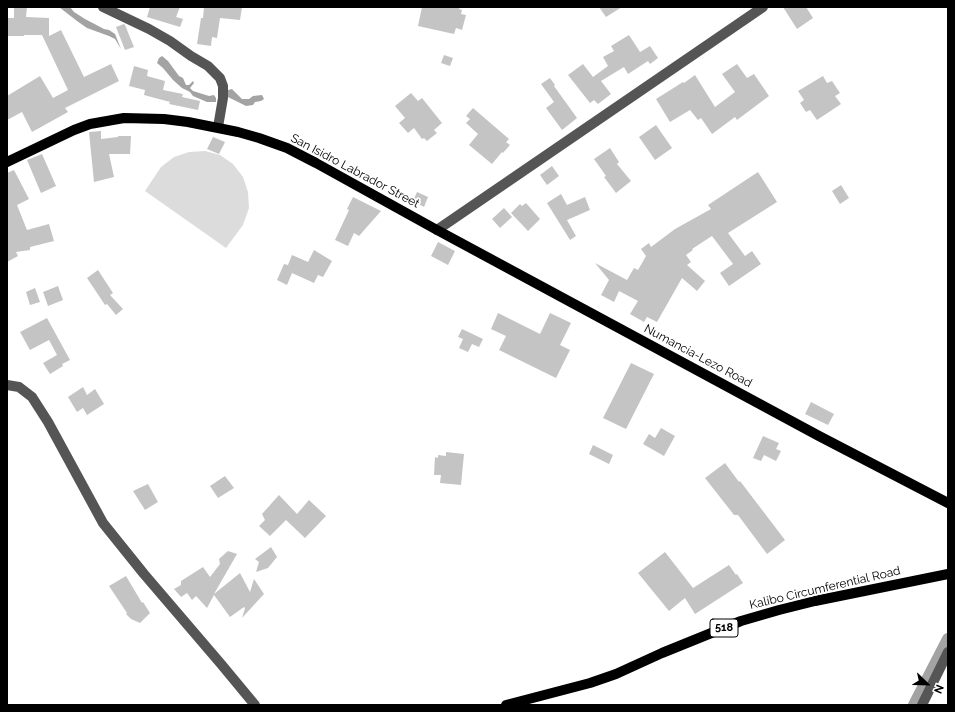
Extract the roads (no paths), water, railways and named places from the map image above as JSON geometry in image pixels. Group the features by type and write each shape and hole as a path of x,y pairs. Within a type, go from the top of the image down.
{"main road":[{"name":"San Isidro Labrador Street","path":"7,162 74,130 90,124 124,118 164,119 188,122 238,132 287,148 437,230"},
{"name":"Numancia-Lezo Road","path":"437,230 812,432 948,503"},
{"name":"Kalibo Circumferential Road","path":"506,705 575,687 616,674 741,621 816,601 948,574"}],"street":[{"path":"103,7 170,41 208,66 220,78 223,86 223,98 218,127"},
{"path":"437,230 763,7"},
{"path":"7,385 19,387 32,397 48,422 103,523 144,574 255,705"},
{"path":"922,705 948,652"}],"waterway":[{"path":"914,705 948,639"}]}
